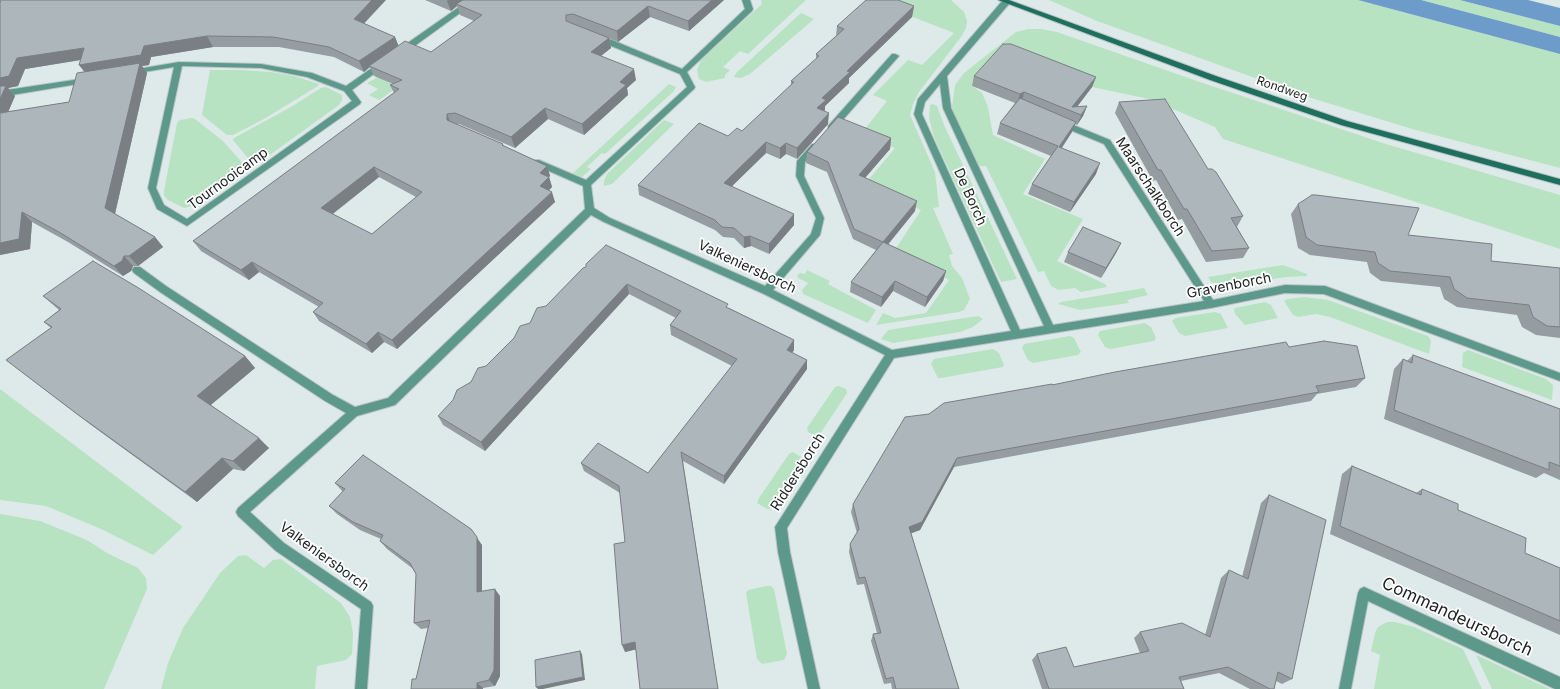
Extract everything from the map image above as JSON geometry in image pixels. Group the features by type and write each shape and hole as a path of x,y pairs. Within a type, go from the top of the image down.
{"main road":[{"name":"Rondweg","path":"1004,1 1213,78 1344,123 1560,182"}],"street":[{"path":"124,73 178,64 260,66 309,75 347,89 474,0"},
{"path":"683,72 749,9 746,0"},
{"name":"De Borch","path":"1004,1 921,101 918,114 1017,334"},
{"path":"587,34 683,72 691,87 587,184"},
{"path":"767,291 815,235 820,218 800,176 801,161 895,56"},
{"name":"Tournooicamp","path":"178,64 152,188 160,207 187,224 357,102 347,89"},
{"name":"De Borch","path":"943,76 946,108 1050,328"},
{"path":"0,94 93,78"},
{"name":"Maarschalkborch","path":"1049,118 1107,142 1211,304"},
{"path":"529,158 587,184"},
{"path":"587,184 590,210"},
{"name":"Valkeniersborch","path":"361,689 367,606 280,547 242,512 354,412 391,402 590,210 607,220 767,291 891,354"},
{"path":"137,270 302,380 354,412"},
{"name":"Gravenborch","path":"891,354 1211,304 1285,289 1325,290 1560,377"},
{"name":"Riddersborch","path":"814,689 784,552 781,526 891,354"},
{"name":"Commandeursborch","path":"1345,689 1364,593 1560,684"}],"green space":[{"path":"761,0 806,0 748,54 740,51 723,67 730,70 725,75 725,78 706,82 699,79 697,70 701,60 762,4"},
{"path":"869,0 951,0 964,12 967,21 966,28 961,37 919,92 913,104 910,115 935,172 939,207 933,208 953,254 949,255 952,266 962,278 970,299 964,310 959,312 876,325 883,313 895,318 926,313 949,280 893,253 921,210 864,185 895,148 861,134 887,101 873,95 908,60 922,65 954,33"},
{"path":"1049,0 1358,0 1560,54 1560,168 1412,129 1305,96 1097,21"},
{"path":"1421,0 1460,0 1560,26 1560,37"},
{"path":"801,13 814,19 750,74 741,78 734,77 736,73"},
{"path":"1029,29 1041,29 1057,32 1194,80 1386,144 1560,195 1560,249 1223,139 1215,127 1168,107 1168,103 1092,87 1003,52 972,86 982,93 988,107 993,135 1045,159 1023,194 1083,219 1057,261 1105,284 1107,287 1081,292 1075,288 1058,290 1051,286 1044,271 1038,272 986,166 979,166 955,117 952,107 955,85 964,73 1016,32"},
{"path":"210,70 271,72 294,76 319,84 264,119 233,135 227,135 202,115"},
{"path":"378,77 398,87 379,100 369,95 378,89 367,83"},
{"path":"669,84 676,87 673,92 605,154 602,153 587,167 591,169 582,177 573,173"},
{"path":"326,87 342,95 342,100 339,105 260,162 252,163 233,140 234,138 291,107 321,88"},
{"path":"933,104 937,106 944,125 1017,279 1001,282 934,137 929,118 930,105"},
{"path":"192,118 223,141 247,168 247,171 201,204 184,208 168,200 164,196 164,191 177,123 180,120"},
{"path":"664,120 674,124 612,184 604,186 604,181 607,174"},
{"path":"1283,265 1307,274 1307,276 1286,277 1224,287 1211,282 1208,277"},
{"path":"807,270 830,281 828,284 876,310 868,323 803,294 802,290 808,283 798,278 797,275 800,273 805,274"},
{"path":"1144,288 1148,295 1127,300 1129,303 1080,310 1058,304 1061,302"},
{"path":"1304,297 1328,300 1428,336 1431,341 1429,354 1330,317 1316,314 1298,317 1293,315 1284,301 1287,299"},
{"path":"1265,302 1271,305 1278,318 1245,325 1235,314 1235,308"},
{"path":"1215,312 1221,314 1228,328 1185,336 1179,333 1172,321 1175,318"},
{"path":"978,316 983,319 973,327 960,332 893,343 881,339 888,330"},
{"path":"1145,323 1151,327 1156,338 1154,341 1110,349 1105,347 1098,335 1100,331"},
{"path":"1070,336 1074,338 1081,352 1078,355 1033,363 1028,360 1022,348 1024,344"},
{"path":"993,349 999,353 1004,365 1003,367 938,378 931,364 934,359"},
{"path":"1468,350 1546,379 1553,385 1552,400 1462,367 1463,353"},
{"path":"839,386 846,389 847,393 820,434 815,436 808,432 807,428 835,387"},
{"path":"0,389 182,526 181,529 153,555 101,529 46,506 0,500"},
{"path":"793,452 801,457 802,462 781,494 774,508 767,509 757,503 759,498 789,454"},
{"path":"0,514 40,521 87,540 107,553 138,568 146,578 147,589 104,689 0,689"},
{"path":"246,555 264,568 273,560 281,559 341,603 350,617 353,633 352,654 346,660 317,666 315,689 161,689 168,663 183,628 220,573 238,556"},
{"path":"771,586 774,589 787,654 784,660 762,664 757,659 746,593 748,590"},
{"path":"1387,622 1395,622 1414,627 1463,649 1482,689 1374,689 1380,655 1371,651 1378,627"},
{"path":"1476,655 1550,689 1492,689"}],"water":[{"path":"1358,0 1421,0 1560,37 1560,54"},
{"path":"1460,0 1528,0 1560,8 1560,26"}],"building":[{"path":"1,0 372,0 354,19 395,37 359,61 329,47 273,37 207,36 144,46 141,55 79,65 84,48 17,58 9,76 0,78"},
{"path":"463,0 712,0 688,21 648,6 617,31 573,14 566,15 566,21 609,38 591,52 634,69 620,82 626,85 582,124 545,108 511,137 455,113 447,114 447,120 503,144 502,145 547,166 540,173 549,177 540,186 552,192 392,340 378,332 366,344 313,312 323,303 252,262 241,270 193,241 399,89 390,85 402,80 369,66 405,41 431,52 482,15 456,4","holes":["374,167 422,192 372,234 321,208"]},
{"path":"866,0 898,0 914,6 847,71 850,72 822,98 826,100 817,108 829,113 797,148 786,143 780,148 766,142 724,183 794,214 769,244 750,236 744,237 734,228 722,227 715,220 638,185 699,123 728,136 737,128 742,131 794,82 791,81 819,56 816,54 844,29 837,26"},
{"path":"1003,44 1011,44 1096,77 1072,107 1087,106 1081,115 1024,92 1020,94 974,76"},
{"path":"140,63 105,208 155,237 129,256 124,256 122,261 114,266 59,232 22,212 19,239 0,243 0,113 69,102 77,73"},
{"path":"0,86 6,86 0,99"},
{"path":"1020,98 1076,122 1059,147 1100,163 1074,202 1032,184 1058,146 1000,123"},
{"path":"1165,99 1208,169 1212,169 1216,172 1243,216 1231,218 1249,248 1212,251 1187,209 1184,209 1161,170 1158,170 1119,102"},
{"path":"838,117 891,138 859,175 917,201 883,242 854,229 828,162 807,152"},
{"path":"1312,195 1419,208 1408,235 1492,244 1491,261 1560,268 1560,327 1547,326 1533,317 1529,305 1467,298 1454,289 1450,277 1390,271 1378,263 1375,252 1317,245 1306,237 1298,204"},
{"path":"1083,227 1121,243 1106,268 1068,252"},
{"path":"883,242 946,271 927,297 895,281 882,297 851,282"},
{"path":"606,245 728,304 726,307 794,340 787,350 807,360 724,476 681,452 718,689 640,689 635,642 622,645 614,544 625,542 619,486 581,463 598,443 648,473 737,359 670,325 681,311 627,284 481,442 438,416 453,400 457,390 471,382 478,368 486,366 514,338 520,326 530,323 537,308 546,306"},
{"path":"93,261 137,287 245,356 197,396 259,438 233,461 222,458 185,492 77,414 6,360 52,327 44,322 61,309 43,296"},
{"path":"1324,341 1357,346 1365,378 1316,386 1319,392 957,458 922,522 909,527 959,689 896,689 893,677 886,679 873,634 881,633 865,577 859,578 850,544 859,529 853,504 905,417 929,414 944,403 1052,385 1115,372 1286,342 1289,347"},
{"path":"1413,355 1560,409 1560,466 1549,462 1549,470 1394,410 1403,359 1412,363"},
{"path":"363,455 471,529 477,537 477,592 495,589 494,670 489,680 477,683 477,689 411,689 412,679 416,679 430,620 414,623 416,574 410,563 380,541 383,535 353,522 329,506 345,489 335,483"},
{"path":"1352,466 1421,495 1422,489 1458,504 1458,510 1526,538 1525,553 1560,568 1560,621 1340,526"},
{"path":"1269,495 1326,520 1292,679 1278,672 1274,689 1270,689 1228,667 1179,677 1184,689 1049,689 1037,654 1066,647 1074,667 1149,651 1140,632 1182,623 1210,637 1229,570 1248,579"},
{"path":"580,651 583,677 536,687 535,660"}]}
